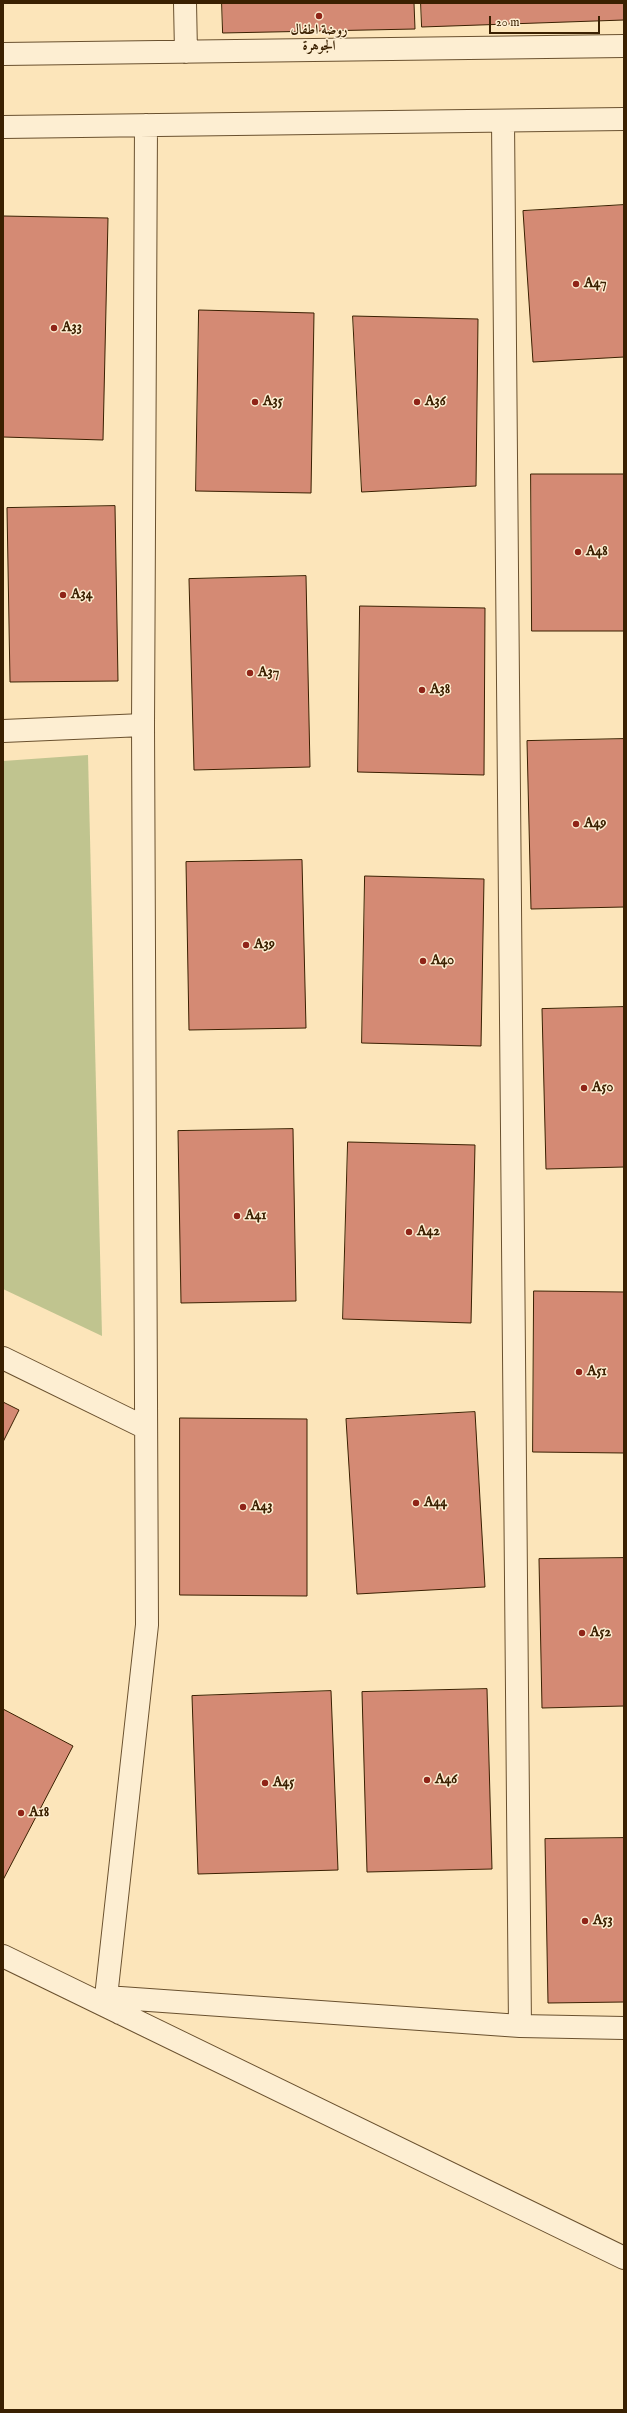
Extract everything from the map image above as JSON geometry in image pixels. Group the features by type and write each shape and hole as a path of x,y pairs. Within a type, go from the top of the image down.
{"street":[{"path":"185,3 186,52"},
{"path":"3,54 624,46"},
{"path":"3,127 624,119"},
{"path":"503,121 520,2026"},
{"path":"120,2013 106,1996 146,1625 143,725 146,125"},
{"path":"3,731 143,725"},
{"path":"3,1358 146,1428"},
{"path":"3,1956 624,2258"},
{"path":"106,1996 520,2026 624,2028"}],"green space":[{"path":"88,755 102,1336 3,1289 3,761"}],"building":[{"name":"روضة اطفال الجوهرة","path":"222,3 414,3 415,29 223,33"},
{"path":"421,3 624,3 624,20 422,27"},
{"name":"A47","path":"624,205 624,357 533,362 523,211"},
{"name":"A33","path":"3,216 108,218 103,440 3,437"},
{"name":"A35","path":"199,310 314,313 311,493 196,491"},
{"name":"A36","path":"353,316 478,319 476,486 362,492"},
{"name":"A48","path":"531,474 624,474 624,631 532,631"},
{"name":"A34","path":"115,506 118,681 10,682 7,508"},
{"name":"A37","path":"306,576 310,767 194,770 189,579"},
{"name":"A38","path":"360,606 485,608 484,775 358,772"},
{"name":"A49","path":"624,739 624,907 531,909 527,741"},
{"name":"A39","path":"302,860 306,1028 189,1030 186,862"},
{"name":"A40","path":"365,876 484,879 481,1046 362,1043"},
{"name":"A50","path":"624,1007 624,1167 546,1169 542,1009"},
{"name":"A41","path":"293,1129 296,1301 181,1303 178,1131"},
{"name":"A42","path":"348,1142 475,1145 471,1323 343,1319"},
{"name":"A51","path":"534,1291 624,1292 624,1453 533,1452"},
{"path":"3,1402 19,1410 3,1442"},
{"name":"A44","path":"475,1412 485,1587 357,1594 346,1419"},
{"name":"A43","path":"180,1418 307,1419 307,1596 180,1595"},
{"name":"A52","path":"624,1558 624,1706 542,1708 539,1559"},
{"name":"A46","path":"487,1689 492,1869 367,1872 362,1692"},
{"name":"A45","path":"331,1691 338,1870 198,1874 192,1696"},
{"name":"A18","path":"3,1709 73,1746 3,1880"},
{"name":"A53","path":"624,1838 624,2002 548,2003 545,1839"}],"place":[{"name":"روضة اطفال الجوهرة","path":"319,16"},
{"name":"A47","path":"576,284"},
{"name":"A33","path":"54,328"},
{"name":"A35","path":"255,402"},
{"name":"A36","path":"417,402"},
{"name":"A48","path":"578,552"},
{"name":"A34","path":"63,595"},
{"name":"A37","path":"250,673"},
{"name":"A38","path":"422,690"},
{"name":"A49","path":"576,824"},
{"name":"A39","path":"246,945"},
{"name":"A40","path":"423,961"},
{"name":"A50","path":"584,1088"},
{"name":"A41","path":"237,1216"},
{"name":"A42","path":"409,1232"},
{"name":"A51","path":"579,1372"},
{"name":"A44","path":"416,1503"},
{"name":"A43","path":"243,1507"},
{"name":"A52","path":"582,1633"},
{"name":"A46","path":"427,1780"},
{"name":"A45","path":"265,1783"},
{"name":"A18","path":"21,1813"},
{"name":"A53","path":"585,1921"}]}
